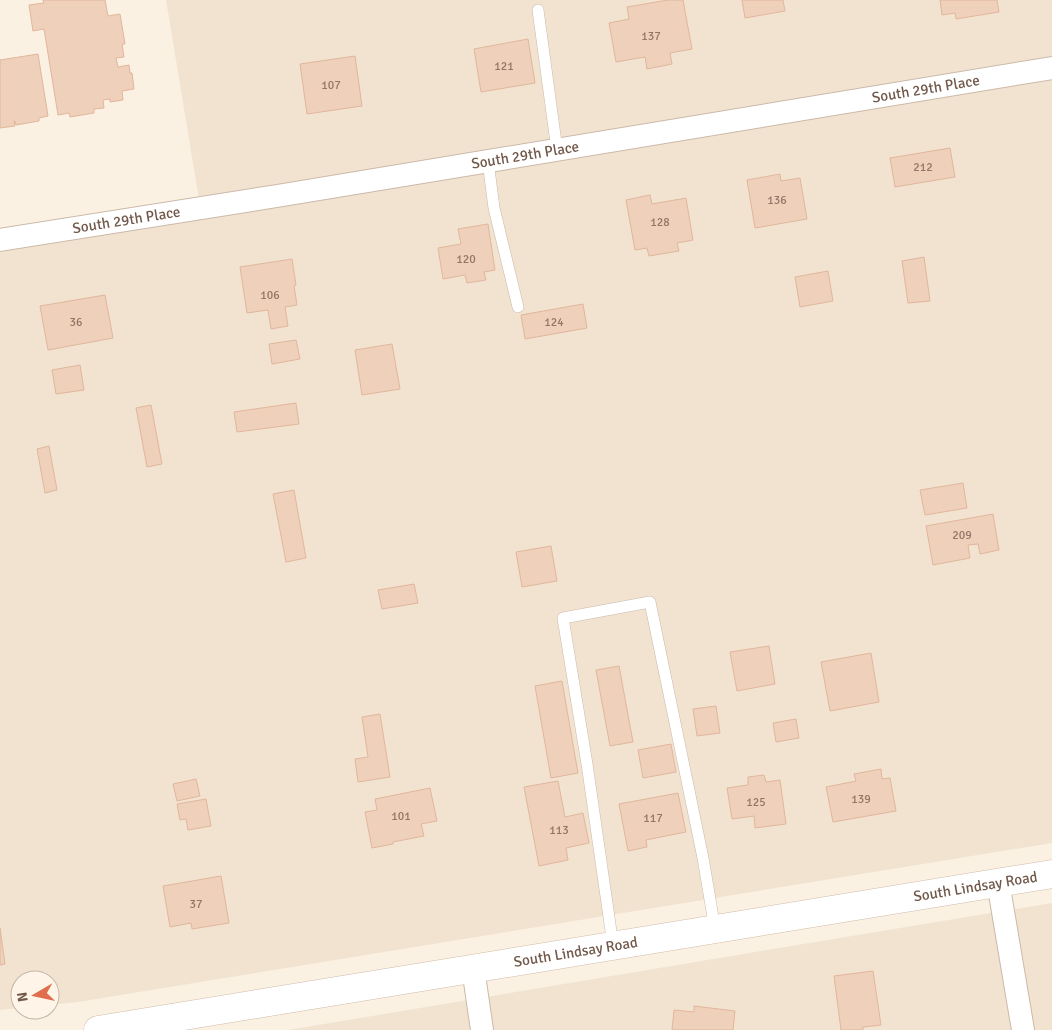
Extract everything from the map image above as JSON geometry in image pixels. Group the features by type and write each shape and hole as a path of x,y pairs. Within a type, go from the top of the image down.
{"main road":[{"name":"South Lindsay Road","path":"98,1030 1052,874"}],"street":[{"name":"South 29th Place","path":"0,240 1052,68"},
{"path":"998,882 1023,1030"},
{"path":"473,968 482,1030"}],"lane":[{"path":"538,10 558,150"},
{"path":"488,161 494,208 518,307"},
{"path":"613,945 587,764 563,618 650,602 703,858 714,929"}],"shaded area":[{"path":"166,0 1052,0 1052,843 78,1002 60,1004 60,970 10,970 10,1009 0,1010 0,252 202,218"},
{"path":"1052,903 1052,1030 288,1030 791,946"}],"building":[{"path":"43,0 105,0 108,16 120,14 125,44 122,44 124,57 116,58 118,67 129,65 134,89 122,91 123,100 110,102 110,99 103,100 104,108 94,109 94,113 70,117 69,113 58,115 44,29 33,31 29,5 44,3"},
{"path":"668,0 683,0 692,49 670,53 672,64 647,69 645,57 616,62 609,23 629,19 627,7"},
{"path":"742,0 783,0 785,11 745,18"},
{"path":"940,0 997,0 999,12 956,19 955,13 942,15"},
{"path":"528,39 535,83 481,92 474,49"},
{"path":"38,54 48,116 39,118 39,121 16,125 14,121 15,126 0,128 0,60"},
{"path":"355,56 362,106 307,114 300,64"},
{"path":"950,148 955,177 895,187 890,158"},
{"path":"780,174 781,181 800,178 807,219 755,228 747,180"},
{"path":"650,195 652,204 686,198 693,240 677,243 679,251 649,256 647,248 635,250 626,200"},
{"path":"488,224 495,270 484,272 486,280 467,283 465,275 443,279 438,248 461,244 458,229"},
{"path":"924,257 930,301 908,303 902,261"},
{"path":"292,259 297,305 285,307 288,326 271,329 268,310 247,313 240,267"},
{"path":"828,271 833,301 800,307 795,277"},
{"path":"105,295 113,338 48,350 40,306"},
{"path":"583,304 587,328 525,339 521,315"},
{"path":"296,340 300,359 272,364 269,344"},
{"path":"392,344 400,389 362,395 355,350"},
{"path":"80,365 84,390 56,394 52,370"},
{"path":"296,403 299,424 237,432 234,412"},
{"path":"151,405 162,464 147,467 136,408"},
{"path":"49,446 57,490 45,493 37,449"},
{"path":"963,483 967,508 925,515 920,490"},
{"path":"294,490 306,558 286,562 273,494"},
{"path":"993,514 999,550 980,554 978,544 968,545 970,558 933,565 926,526"},
{"path":"551,546 557,581 522,587 516,552"},
{"path":"414,584 418,603 382,609 378,590"},
{"path":"769,646 775,684 737,691 730,652"},
{"path":"871,653 879,702 830,711 821,662"},
{"path":"619,666 633,742 610,746 596,670"},
{"path":"562,681 578,773 551,778 535,686"},
{"path":"716,706 720,733 697,736 693,709"},
{"path":"380,714 390,777 358,782 355,759 368,757 362,717"},
{"path":"796,719 799,738 776,742 773,723"},
{"path":"671,744 676,772 643,778 638,750"},
{"path":"881,769 882,779 890,778 896,811 833,822 826,787 856,781 854,774"},
{"path":"764,775 766,782 780,780 786,824 755,828 754,816 732,819 727,788 748,785 748,777"},
{"path":"196,779 200,796 177,801 173,784"},
{"path":"558,781 565,817 583,813 589,843 566,848 568,860 539,866 524,787"},
{"path":"430,788 437,821 421,824 424,836 372,848 365,812 377,810 375,799"},
{"path":"678,793 686,832 646,840 647,847 628,851 619,804"},
{"path":"206,799 211,826 188,830 186,819 180,820 177,804"},
{"path":"221,876 229,923 192,929 191,923 170,927 163,886"},
{"path":"0,928 5,964 0,965"},
{"path":"873,971 881,1025 863,1027 863,1030 841,1030 834,976"},
{"path":"694,1006 735,1011 733,1030 672,1030 674,1010 694,1012"}]}
